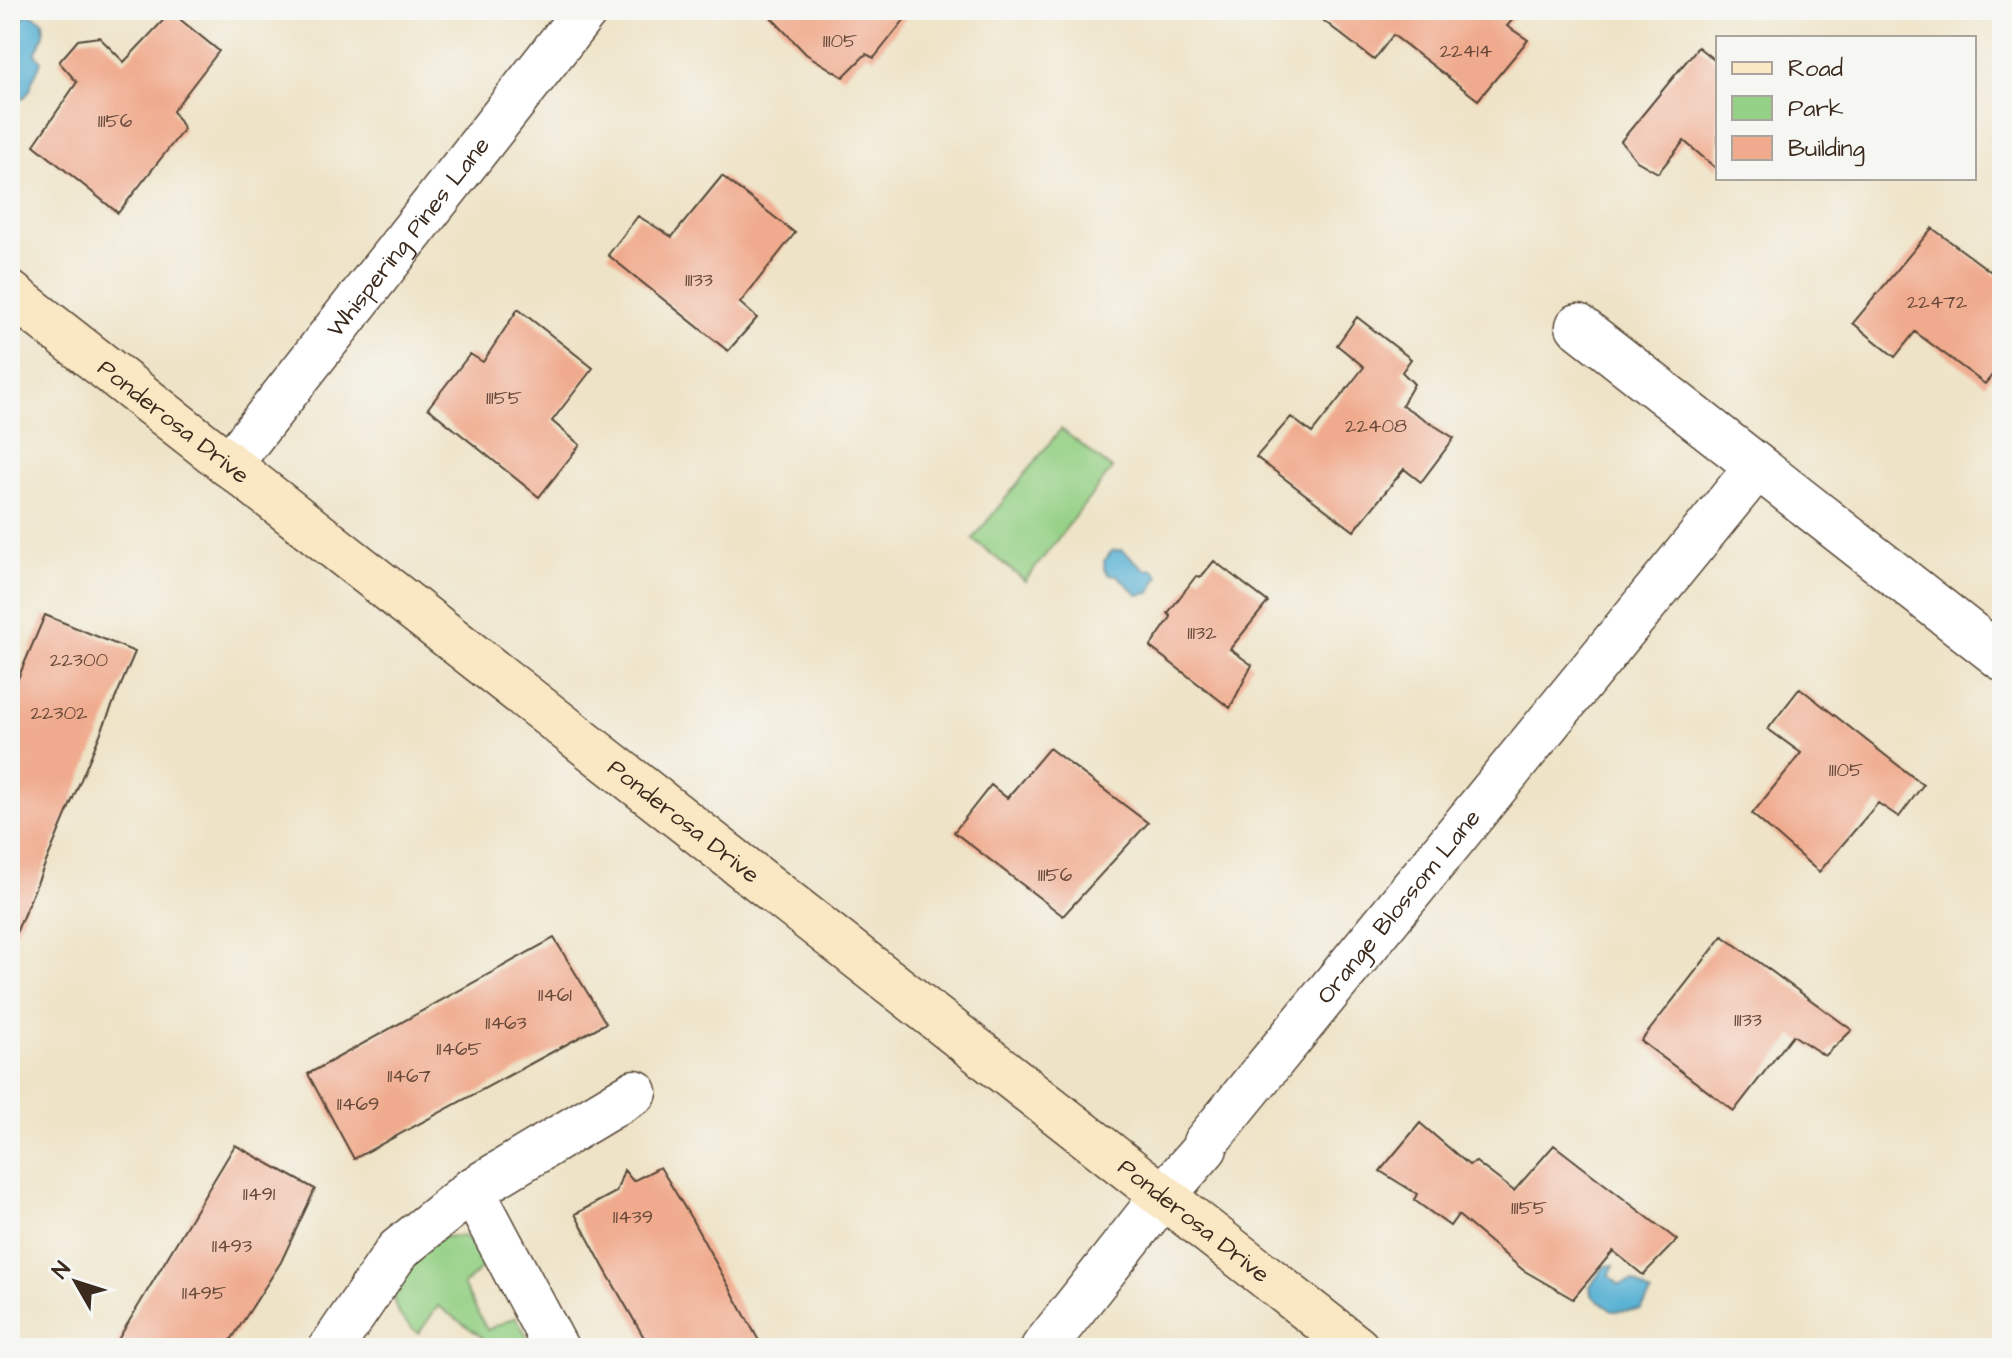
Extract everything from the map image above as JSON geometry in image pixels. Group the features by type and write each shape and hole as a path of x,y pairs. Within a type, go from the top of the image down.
{"street":[{"name":"Whispering Pines Lane","path":"229,465 586,10"},
{"name":"Ponderosa Drive","path":"10,293 1357,1348"},
{"path":"1578,326 2002,658"},
{"name":"Orange Blossom Lane","path":"1043,1348 1163,1196 1205,1148 1205,1143 1757,467"},
{"path":"344,1344 398,1250 472,1190 635,1092"},
{"path":"472,1190 556,1348"}],"green space":[{"path":"1061,429 1112,469 1025,581 973,539"},
{"path":"462,1236 480,1249 487,1263 463,1285 487,1330 515,1317 535,1348 475,1348 482,1337 438,1306 419,1333 399,1314 394,1300 393,1273 442,1237"}],"water":[{"path":"30,14 43,21 44,34 35,54 41,61 23,98 10,94 10,25 13,19"},
{"path":"1122,550 1146,570 1154,569 1159,576 1150,593 1138,595 1117,575 1109,575 1104,569 1104,561 1112,551"},
{"path":"1614,1265 1609,1275 1619,1285 1633,1281 1651,1294 1641,1310 1612,1311 1591,1295 1590,1286 1605,1266"}],"building":[{"path":"764,10 912,10 874,58 866,54 843,77 806,54"},
{"path":"1310,10 1521,10 1507,26 1528,40 1478,100 1393,35 1374,60"},
{"path":"171,12 219,51 173,111 184,129 118,213 34,145 77,82 59,62 78,40 99,37 124,62"},
{"path":"1698,47 1716,61 1716,168 1684,141 1658,173 1637,161 1621,141"},
{"path":"722,176 795,233 740,303 757,318 728,351 608,255 638,216 672,237"},
{"path":"1932,228 2002,280 2002,363 1985,384 1915,332 1895,357 1853,323"},
{"path":"518,309 593,368 552,421 580,445 539,497 428,408 470,354 483,362"},
{"path":"1357,317 1411,359 1402,372 1414,384 1402,405 1454,438 1421,482 1404,469 1354,531 1256,457 1291,417 1312,433 1364,367 1337,345"},
{"path":"1214,561 1268,602 1230,649 1252,665 1230,708 1150,647 1171,617 1168,613 1196,576 1201,577"},
{"path":"45,615 135,652 10,947 10,697"},
{"path":"1800,688 1923,785 1899,817 1878,803 1819,872 1752,814 1801,753 1768,729"},
{"path":"1049,748 1148,823 1063,916 954,832 991,785 1007,798"},
{"path":"1723,936 1852,1030 1825,1056 1793,1035 1734,1111 1641,1041"},
{"path":"554,938 606,1023 354,1159 308,1074"},
{"path":"1420,1123 1469,1165 1476,1162 1514,1191 1554,1145 1677,1240 1643,1275 1613,1251 1573,1299 1523,1270 1458,1215 1450,1226 1414,1200 1417,1194 1380,1171"},
{"path":"235,1145 315,1189 281,1262 226,1348 113,1348"},
{"path":"660,1167 763,1348 650,1348 604,1268 575,1214 616,1192 624,1170 633,1181"}]}
